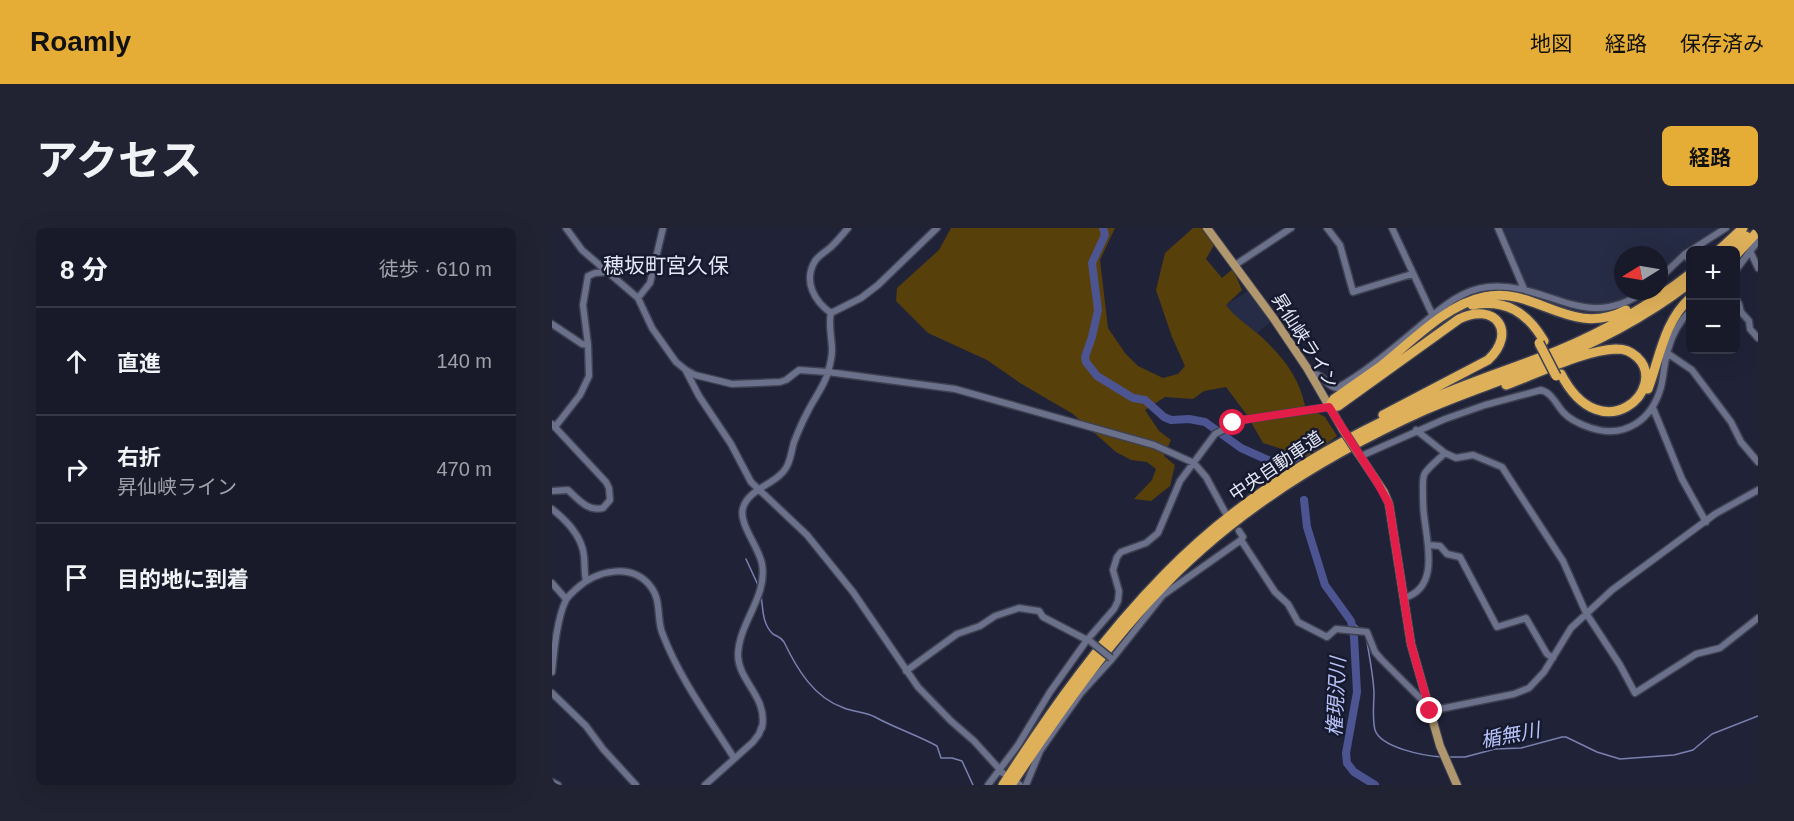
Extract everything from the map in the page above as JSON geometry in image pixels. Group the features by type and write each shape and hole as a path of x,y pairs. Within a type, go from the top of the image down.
{"highway":[{"path":"1723,246 1743,228"},
{"path":"1734,246 1754,228"},
{"path":"1740,251 1758,231"},
{"name":"中央自動車道","path":"1003,785 1048,717 1130,612 1167,572 1240,509 1333,447 1422,403 1582,340 1636,311 1686,277"},
{"path":"1383,370 1462,304 1482,297 1512,296 1570,317 1593,319 1616,315 1680,282"},
{"name":"中央自動車道","path":"1019,785 1082,682 1142,610 1202,549 1280,489 1307,471 1378,433 1444,402 1585,346 1640,317 1686,286"},
{"path":"1383,370 1453,318 1468,310 1481,307 1497,308 1519,318 1542,342 1563,390 1583,409 1606,417 1626,413 1638,405 1647,393 1664,335 1688,300"},
{"path":"1329,407 1334,399 1470,314 1488,314 1497,321 1501,329 1503,337 1500,346 1488,360 1371,422 1333,447"},
{"path":"1378,433 1577,358 1609,350 1627,350 1635,355 1641,361 1645,372 1645,382 1636,400 1621,410 1598,411 1576,397 1558,375"}],"main road":[{"name":"昇仙峡ライン","path":"1207,228 1274,319 1384,492 1389,504 1411,644 1440,746 1457,785"}],"street":[{"path":"566,228 582,250 638,298 652,328 676,362 695,375 732,384 780,382 799,370 955,389 1072,420 1154,445 1194,463 1206,477 1225,512"},
{"path":"638,298 650,284 663,228"},
{"path":"831,313 825,309 815,295 809,278 814,261 848,228"},
{"path":"831,313 861,298 878,285 937,228"},
{"path":"1235,265 1291,228"},
{"path":"1327,228 1340,246 1353,292 1412,274"},
{"path":"1392,228 1433,316"},
{"path":"1498,228 1524,289"},
{"path":"1668,270 1685,254 1726,228"},
{"path":"1740,265 1758,241"},
{"path":"1750,251 1758,268"},
{"path":"552,491 567,490 587,507 593,509 603,508 610,500 606,482 553,425 585,386 590,372 583,305 588,276 609,272"},
{"path":"1312,376 1320,375 1330,386 1337,388 1452,301 1473,290 1496,287 1524,289 1566,304 1599,309 1630,300"},
{"path":"1737,300 1741,312 1749,321 1750,329 1758,339"},
{"path":"705,785 753,742 762,727 764,715 740,666 738,654 763,579 762,563 742,515 746,501 785,470 803,422 828,372 832,351 831,313"},
{"path":"1359,455 1416,430 1485,405 1541,390 1548,392 1565,414 1579,423 1604,432 1625,430 1643,420 1653,408 1661,386 1667,353 1677,327 1686,316"},
{"path":"552,324 582,344 588,345"},
{"path":"1667,353 1692,370 1735,429 1741,442 1758,462"},
{"path":"686,370 699,396 731,444 744,471 759,490 807,535 853,592 906,671 943,713 1002,771"},
{"path":"988,785 1002,771 1050,692 1114,609 1119,591 1113,570 1117,557 1121,552 1146,543 1158,533 1180,481 1218,431 1242,420 1329,407"},
{"path":"1653,408 1682,478 1706,522"},
{"path":"1416,430 1445,453 1456,458 1473,455 1502,467 1563,561 1586,613 1620,664 1635,693 1696,654 1720,648 1758,618"},
{"path":"1404,598 1416,593 1424,583 1429,563 1429,545 1424,515 1424,474 1445,453"},
{"path":"1430,711 1514,694 1529,688 1544,672 1571,628 1612,590 1715,514 1758,490"},
{"path":"552,509 572,527 584,553 586,581"},
{"path":"1239,531 1243,537 1241,540 1275,592 1288,604 1298,622 1327,637 1336,629 1364,631 1370,637 1375,652 1381,659 1422,700 1426,701"},
{"path":"1019,785 1081,693 1163,595 1241,540"},
{"path":"1429,545 1440,546 1447,554 1460,557 1497,627 1526,618 1547,654 1553,658"},
{"path":"552,672 555,642 566,599 595,575 628,572 642,578 653,589 659,606 662,634 675,662 734,758"},
{"path":"552,583 566,599"},
{"path":"906,671 957,634 1018,608 1039,611 1043,617 1088,640 1111,659"},
{"path":"552,693 586,726 603,749 636,785"},
{"path":"552,782 558,785"}],"shaded area":[{"path":"951,228 1115,228 1100,260 1108,328 1125,353 1138,366 1163,378 1178,374 1185,366 1172,337 1156,290 1165,253 1193,228 1202,228 1214,245 1206,259 1222,278 1233,269 1242,290 1226,305 1281,357 1294,375 1305,406 1325,417 1337,436 1300,464 1282,449 1263,443 1247,415 1226,387 1204,391 1193,399 1165,397 1145,410 1159,431 1171,440 1164,456 1175,465 1170,486 1151,501 1134,499 1152,480 1156,469 1147,462 1131,460 1116,452 1073,414 1020,383 987,360 928,333 896,301 897,288 939,250"},
{"path":"1501,228 1720,228 1686,246 1668,265 1668,246 1614,246 1614,300 1622,300 1604,306 1567,301 1527,286"},
{"path":"1253,288 1274,319 1257,333 1234,316 1226,305"}],"waterway":[{"name":"権現沢川","path":"1103,228 1105,235 1092,263 1098,310 1085,357 1086,362 1097,376 1133,398 1145,400 1164,417 1171,420 1189,419 1205,422 1241,448 1270,461 1289,457 1296,459"},
{"name":"権現沢川","path":"1304,500 1307,527 1325,585 1351,621 1354,637 1357,692 1346,753 1347,763 1354,772 1375,785"},
{"path":"746,559 758,585"},
{"path":"761,595 769,630 783,640 801,672 815,690 833,703 871,715 937,746 941,758 962,761 973,785"},
{"name":"楯無川","path":"1351,621 1359,628"},
{"name":"楯無川","path":"1366,636 1372,671 1375,730 1386,742 1394,746 1425,755 1442,757"},
{"name":"楯無川","path":"1447,757 1465,757 1495,749 1521,748 1562,737 1620,759 1674,755 1693,750 1712,734 1758,716"}],"district":[{"name":"穂坂町宮久保","path":"666,265"}],"route":[{"path":"1233,423 1329,407 1384,492 1389,504 1411,644 1430,711"}]}
